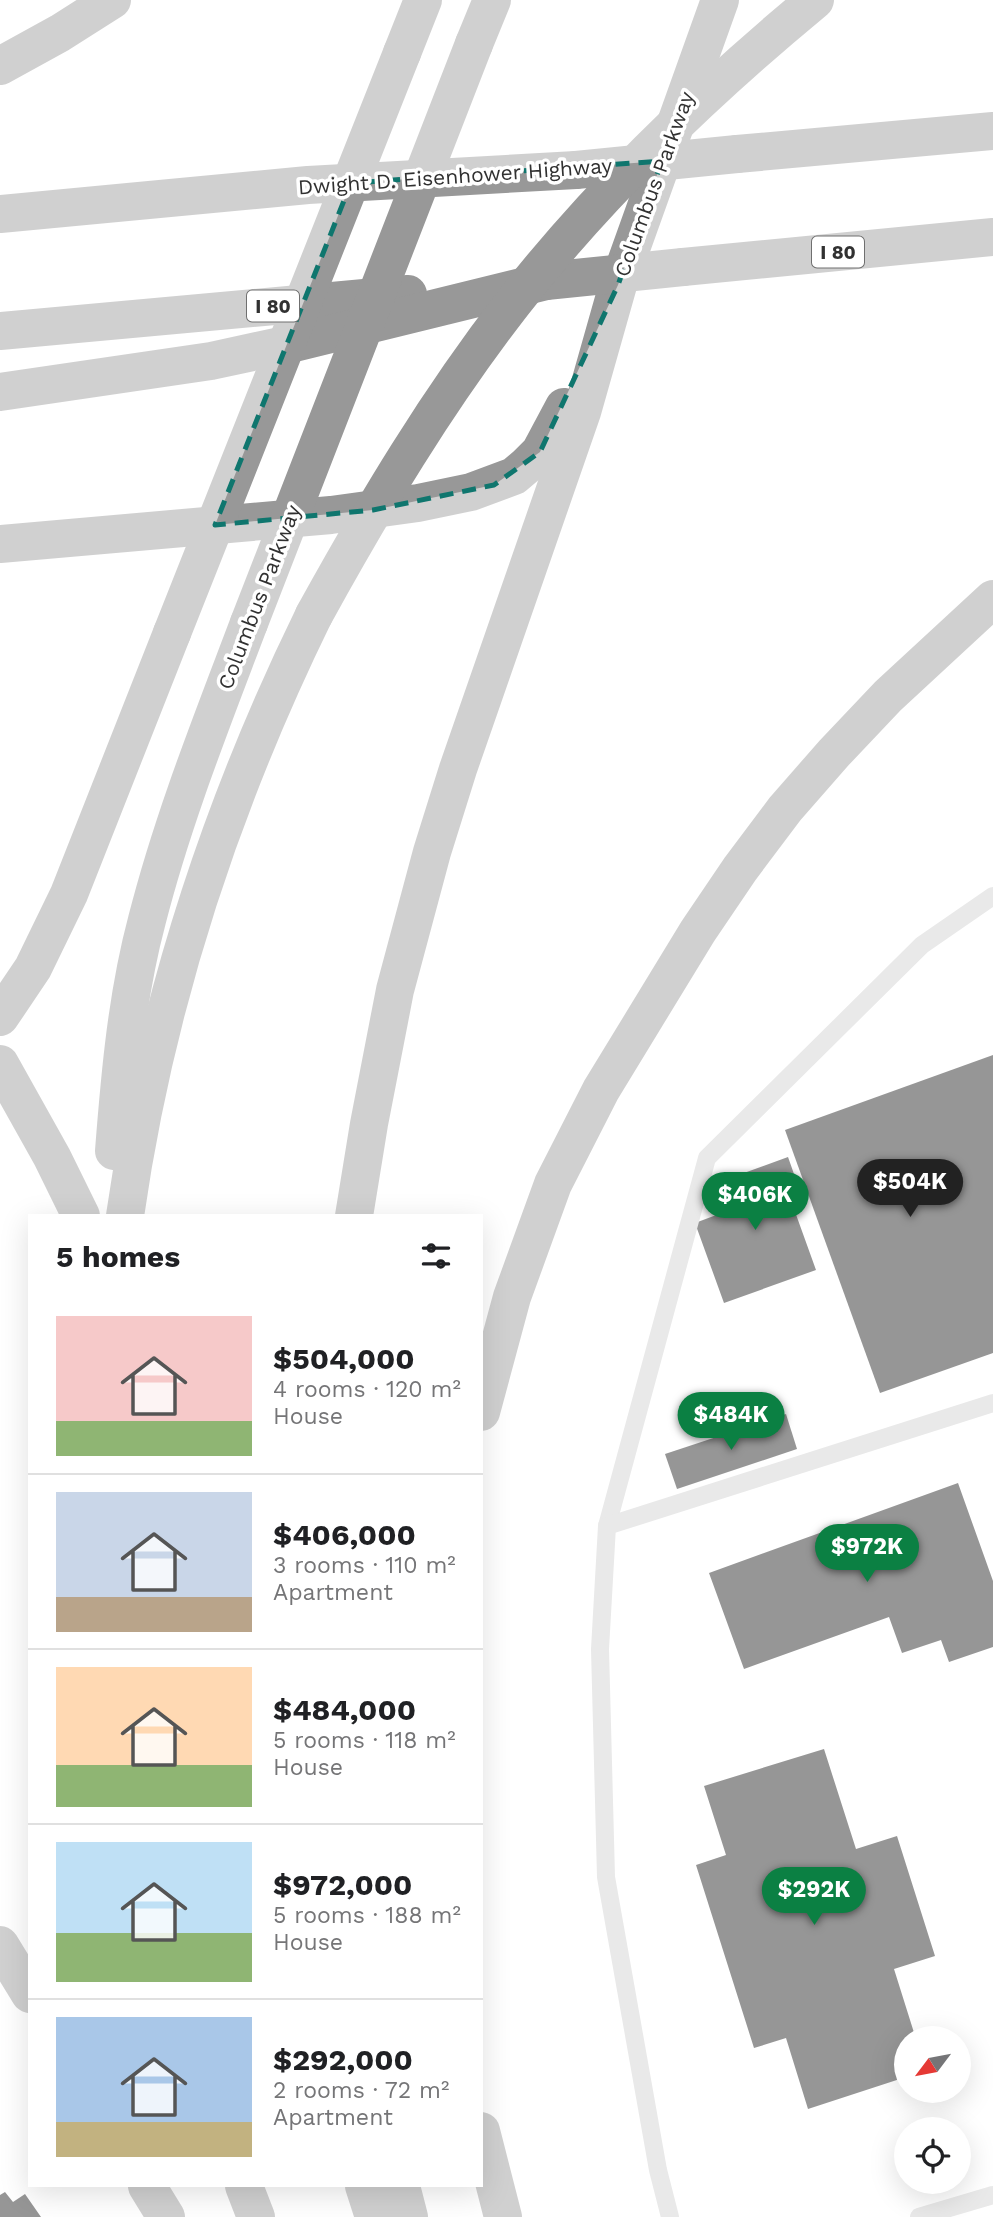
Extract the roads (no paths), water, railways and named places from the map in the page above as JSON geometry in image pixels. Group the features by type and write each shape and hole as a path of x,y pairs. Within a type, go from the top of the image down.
{"highway":[{"path":"0,66 112,0"},
{"path":"0,1017 33,968 64,904 423,0"},
{"name":"Columbus Parkway","path":"112,1214 119,1087 129,1003 146,922 175,822 248,623 492,0"},
{"name":"Columbus Parkway","path":"354,1214 381,1057 418,900 458,769 582,412 618,285 720,0"},
{"path":"125,1214 148,1086 186,938 236,791 314,615 401,464 445,397 514,302 601,200 645,154 739,64 815,0"},
{"name":"Dwight D. Eisenhower Highway","path":"0,214 309,185 576,170 993,131"},
{"name":"I 80","path":"0,331 993,237"},
{"path":"0,392 211,361 294,344 546,281"},
{"path":"0,544 374,510 446,498 494,485 514,476 540,452 560,416 618,285"},
{"path":"483,1405 512,1297 553,1184 601,1090 691,942 740,869 834,753 888,696 993,599"},
{"path":"0,1064 80,1214"},
{"path":"0,1945 28,1991"},
{"path":"483,2139 503,2217"},
{"path":"148,2187 166,2217"},
{"path":"243,2187 257,2217"},
{"path":"364,2187 374,2217"},
{"path":"401,2187 409,2217"}],"lane":[{"path":"670,2217 659,2170 606,1877 600,1648 607,1526 707,1158 922,945 993,896"},
{"path":"607,1526 993,1403"},
{"path":"919,2217 993,2195"}]}
